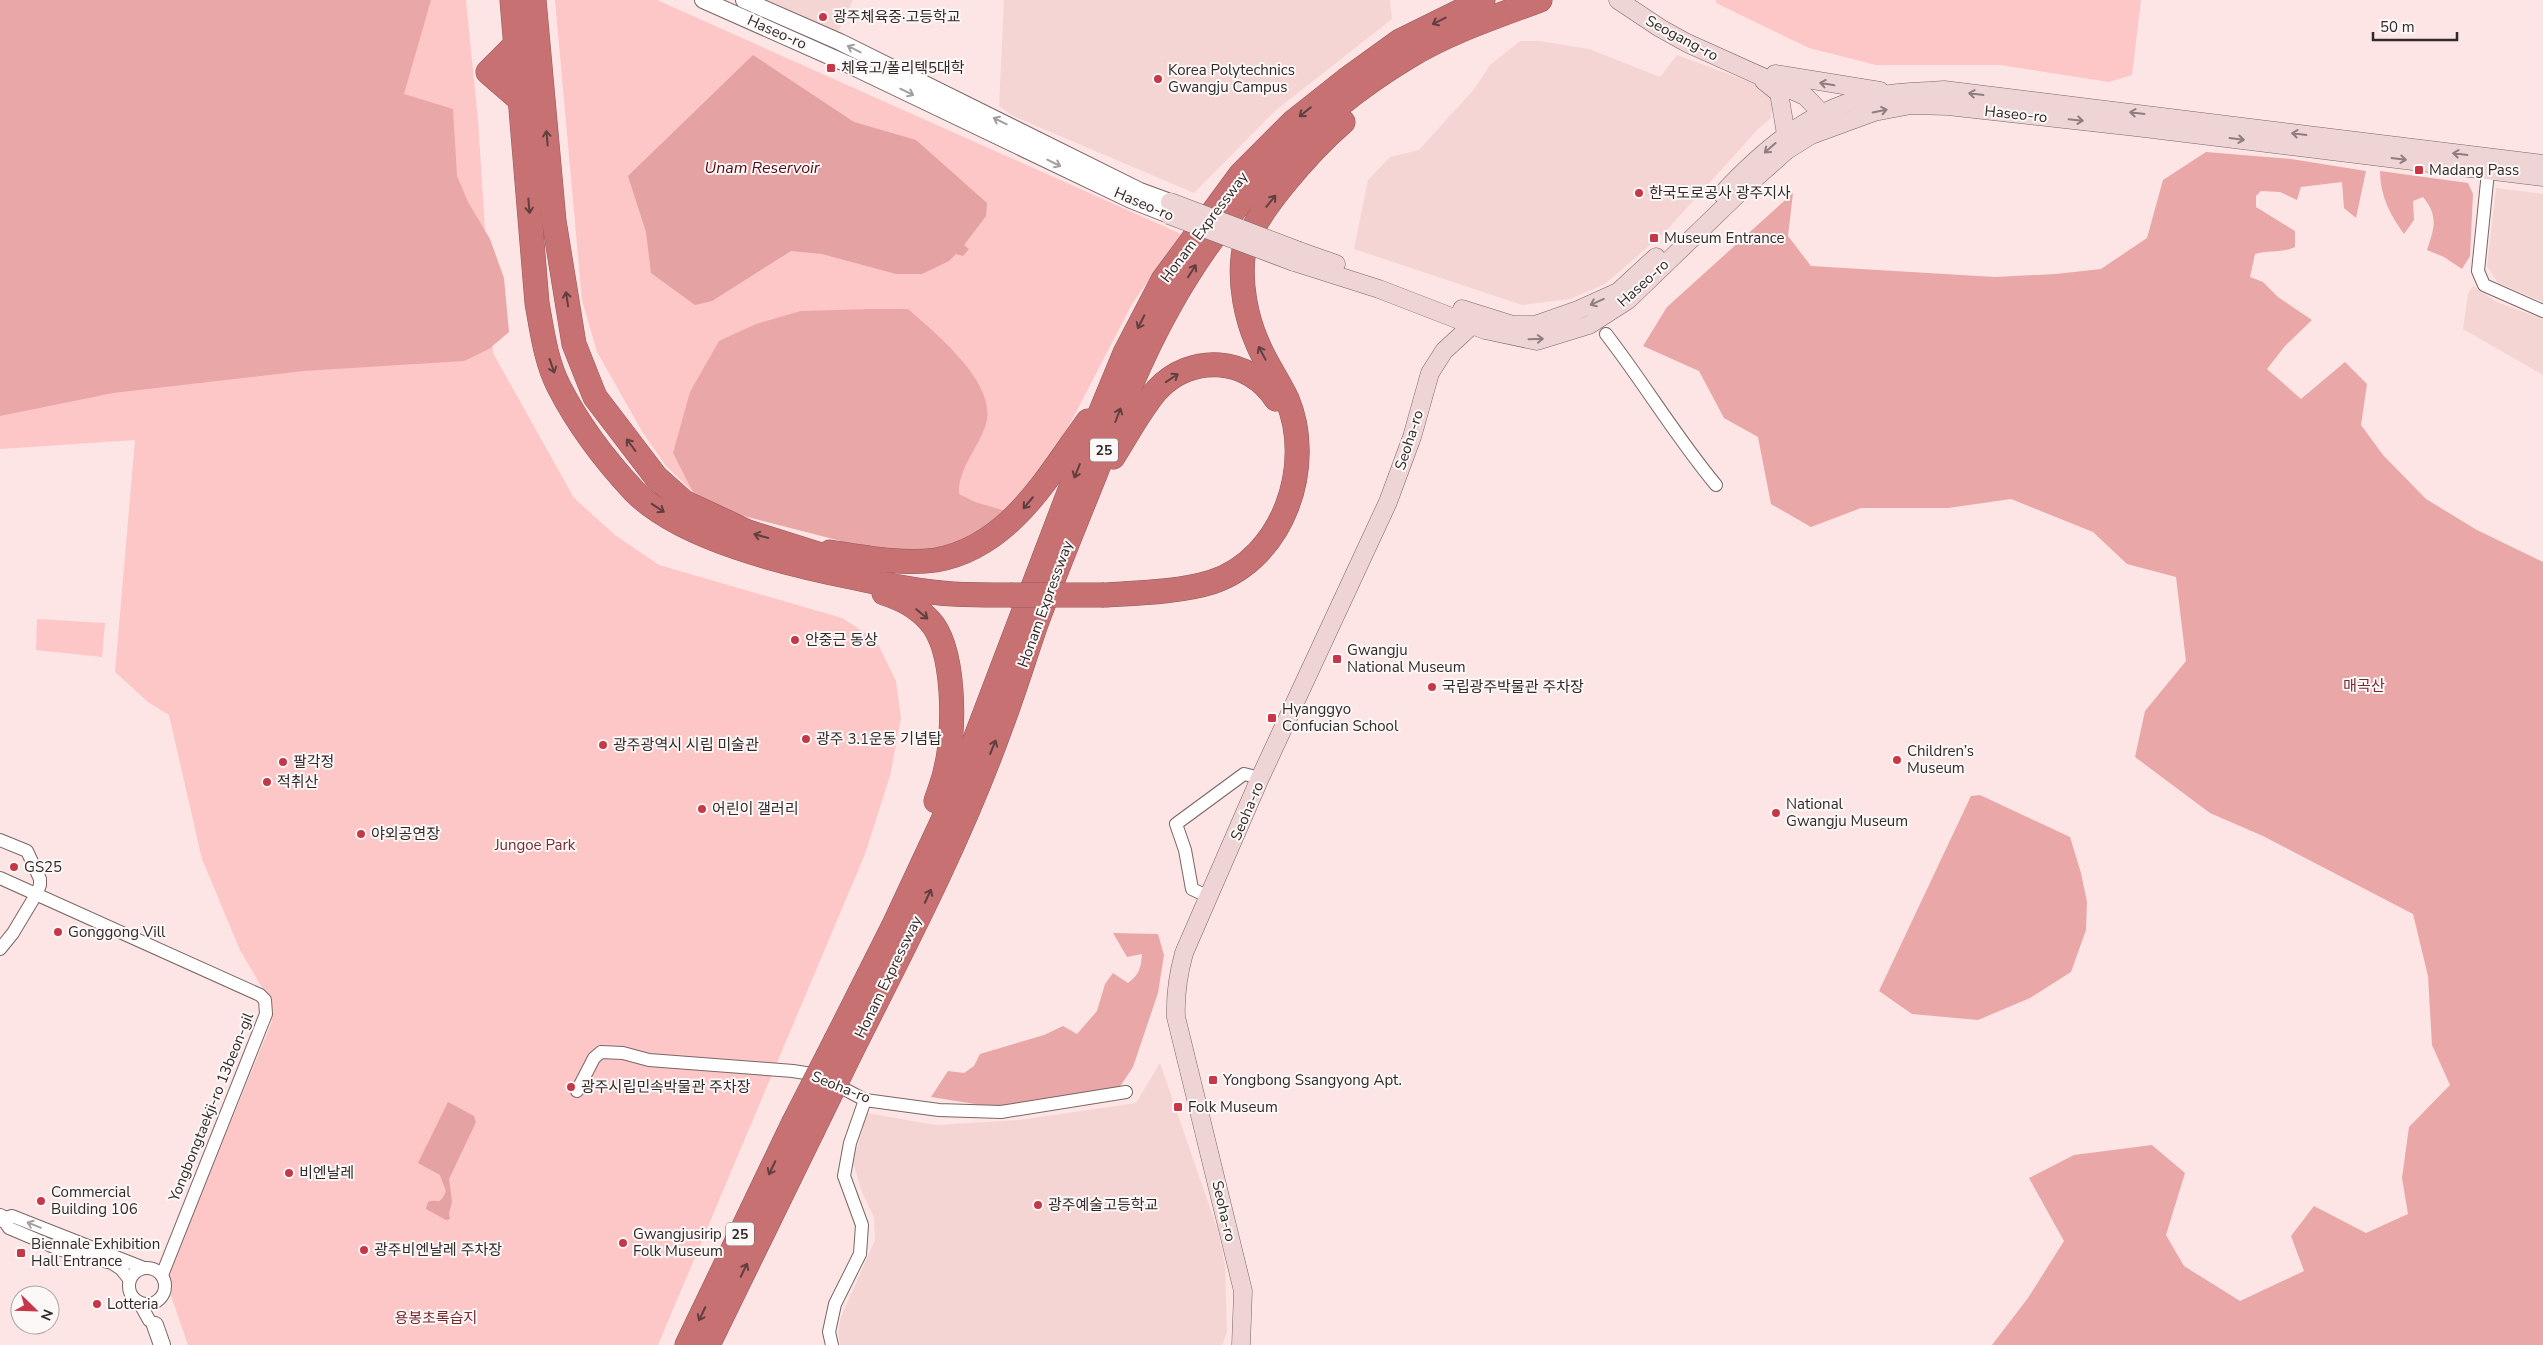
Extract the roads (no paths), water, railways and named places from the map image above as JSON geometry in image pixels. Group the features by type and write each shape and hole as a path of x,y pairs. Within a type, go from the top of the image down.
{"highway":[{"path":"512,0 518,98 537,303 544,341 558,386 586,430 635,491 672,517 717,540 778,561 908,589 953,594 1011,589 1105,589 1140,593 1213,582 1238,569 1259,551 1274,532 1294,486 1298,461 1297,432 1287,400 1257,343 1248,315 1243,255 1259,216 1293,174 1338,126 1375,94 1417,66 1463,41 1491,8"},
{"name":"Honam Expressway","path":"844,1045 893,927 950,805 1053,533 1125,353 1163,280 1242,174 1293,122 1346,80 1400,41 1491,8 1540,0"},
{"path":"536,3 554,221 574,344 595,397 656,477 684,502 748,532 864,569 911,578 1011,589"},
{"name":"Honam Expressway","path":"687,1345 960,828 1000,731 1036,625 1129,386 1171,304 1208,246 1244,196 1290,149 1351,97 1408,57 1459,31 1491,8"},
{"path":"1084,503 1157,391 1170,378 1184,371 1220,364 1254,374 1276,398 1287,432 1289,468 1285,490 1276,512 1260,535 1242,553 1214,569 1190,576 1105,589"},
{"path":"801,548 867,558 908,561 935,560 965,552 996,534 1027,506 1109,393"},
{"path":"814,569 905,600 931,621 946,651 951,688 947,768 930,820 901,888 893,927"},
{"name":"Honam Expressway","path":"708,1345 802,1128"}],"main road":[{"name":"Seogang-ro","path":"1618,0 1660,28 1687,43 1750,69 1806,96 1828,120"},
{"name":"Seogang-ro","path":"1750,69 1828,84 1892,93"},
{"path":"1750,69 1779,93 1786,134"},
{"name":"Haseo-ro","path":"1480,321 1484,330 1537,341 1589,325 1628,300 1743,189 1787,150 1811,135 1828,120 1863,99 1892,93 1944,90 2489,164 2543,177"},
{"name":"Haseo-ro","path":"1170,209 1378,289 1480,321 1513,325 1535,325 1578,310 1618,292 1711,205 1743,171 1786,134 1828,120 1911,105 1948,106 2489,164 2543,164"},
{"name":"Seoha-ro","path":"1241,1345 1243,1291 1176,1017 1175,999 1179,974 1184,953 1260,778 1388,502 1412,437 1430,373 1444,350 1480,321"}],"street":[{"name":"Haseo-ro","path":"703,0 847,64 1132,200 1170,209"},
{"name":"Haseo-ro","path":"744,0 840,42 1140,191 1170,209"},
{"path":"2489,164 2478,271 2484,286 2543,312"},
{"path":"1606,334 1628,362 1682,444 1716,485"},
{"path":"1209,897 1192,889 1185,850 1176,824 1244,774 1260,778"},
{"path":"0,840 27,851 40,879 37,894 0,949"},
{"name":"Yongbongtaekji-ro 13beon-gil","path":"0,878 260,995 265,1000 266,1014 162,1275"},
{"name":"Seoha-ro","path":"577,1091 594,1058 601,1052 622,1053 650,1060 793,1071 818,1075 865,1100 939,1110 1001,1112 1126,1092"},
{"path":"832,1345 829,1332 835,1304 860,1254 862,1225 844,1176 850,1143 865,1100"},
{"path":"144,1268 12,1216 1,1218 9,1228 61,1250 112,1263 121,1269 129,1279 130,1292 139,1302 149,1320 155,1324"},
{"path":"129,1279 136,1270 144,1268 153,1268 162,1275 165,1282 164,1293 156,1302 150,1304 139,1302"},
{"path":"156,1302 155,1324 162,1345"}],"water":[{"name":"Unam Reservoir","path":"753,55 854,122 916,140 987,203 986,216 964,245 969,249 963,256 956,254 949,261 922,274 896,274 822,254 791,251 712,301 695,305 651,273 646,232 628,176"},
{"path":"448,1102 474,1116 476,1122 449,1179 452,1202 449,1213 450,1219 446,1220 426,1209 428,1202 438,1201 444,1196 446,1191 440,1175 418,1163"}],"place":[{"name":"광주체육중·고등학교","path":"823,17"},
{"name":"체육고/폴리텍5대학","path":"831,68"},
{"name":"Korea Polytechnics Gwangju Campus","path":"1158,79"},
{"name":"Madang Pass","path":"2419,170"},
{"name":"한국도로공사 광주지사","path":"1639,193"},
{"name":"Museum Entrance","path":"1654,238"},
{"name":"안중근 동상","path":"795,640"},
{"name":"Gwangju National Museum","path":"1337,659"},
{"name":"국립광주박물관 주차장","path":"1432,687"},
{"name":"Hyanggyo Confucian School","path":"1272,718"},
{"name":"광주 3.1운동 기념탑","path":"806,739"},
{"name":"광주광역시 시립 미술관","path":"603,745"},
{"name":"Children’s Museum","path":"1897,760"},
{"name":"팔각정","path":"283,762"},
{"name":"적취산","path":"267,782"},
{"name":"어린이 갤러리","path":"702,809"},
{"name":"National Gwangju Museum","path":"1776,813"},
{"name":"야외공연장","path":"361,834"},
{"name":"GS25","path":"14,867"},
{"name":"Gonggong Vill","path":"58,932"},
{"name":"Yongbong Ssangyong Apt.","path":"1213,1080"},
{"name":"광주시립민속박물관 주차장","path":"571,1087"},
{"name":"Folk Museum","path":"1178,1107"},
{"name":"비엔날레","path":"289,1173"},
{"name":"Commercial Building 106","path":"41,1201"},
{"name":"광주예술고등학교","path":"1038,1205"},
{"name":"Gwangjusirip Folk Museum","path":"623,1243"},
{"name":"광주비엔날레 주차장","path":"364,1250"},
{"name":"Biennale Exhibition Hall Entrance","path":"21,1253"},
{"name":"Lotteria","path":"97,1304"}],"park label":[{"name":"매곡산","path":"2364,686"},
{"name":"Jungoe Park","path":"535,845"},
{"name":"용봉초록습지","path":"436,1318"}]}
